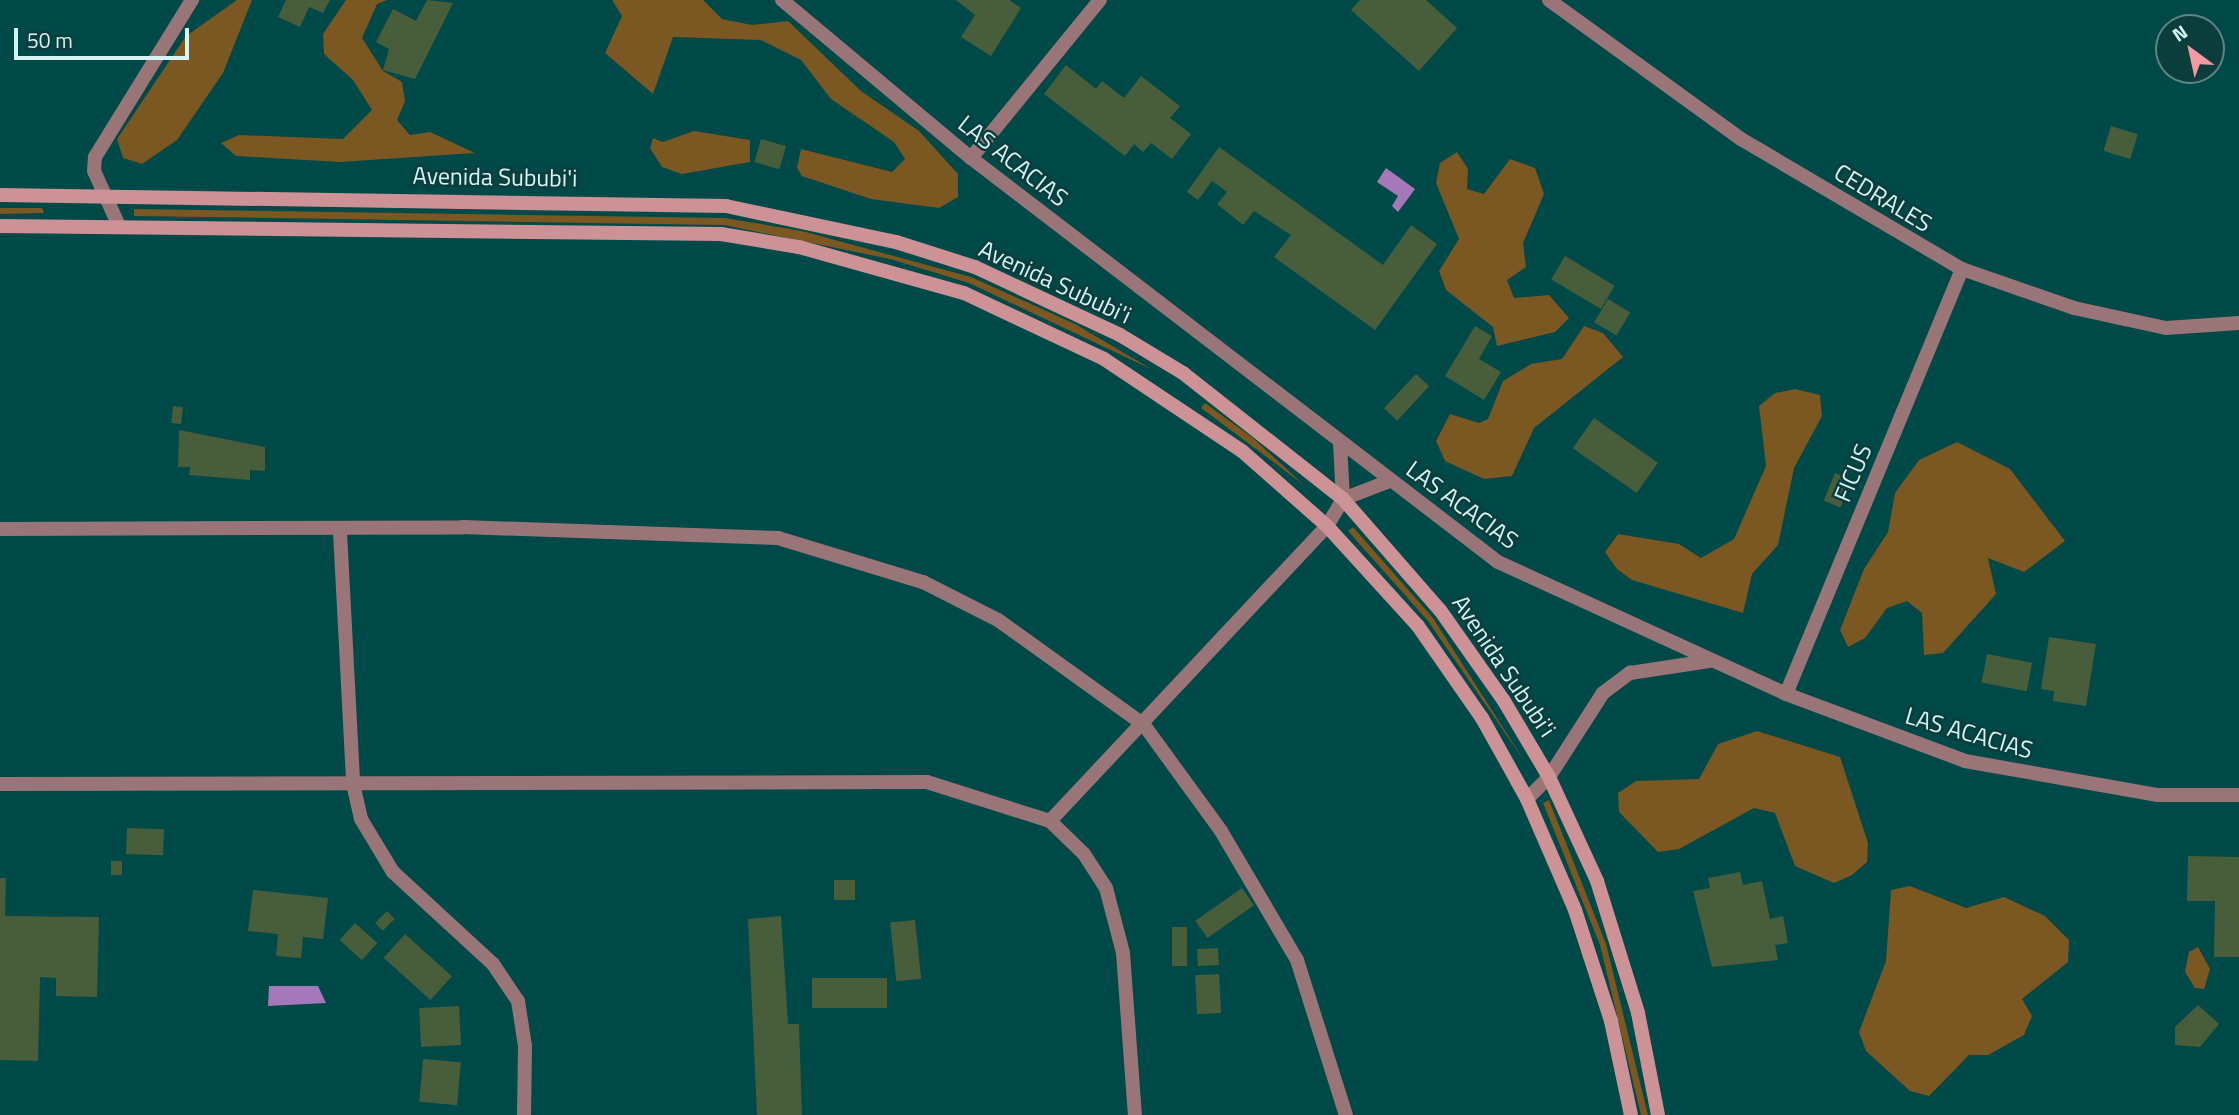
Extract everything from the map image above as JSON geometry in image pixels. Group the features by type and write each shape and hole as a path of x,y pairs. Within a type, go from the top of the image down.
{"street":[{"path":"119,226 104,195 94,157 192,0"},
{"name":"LAS ACACIAS","path":"782,0 971,158 1498,562 1786,694 1965,761 2158,795 2239,795"},
{"path":"971,158 1100,0"},
{"name":"CEDRALES","path":"1549,0 1741,139 1962,269 2074,308 2166,328 2239,323"},
{"name":"Avenida Sububi'i","path":"0,195 659,201 726,206 844,229 975,267 1119,335 1183,373 1343,499 1440,610 1549,777 1600,893 1638,1013 1658,1115"},
{"name":"Avenida Sububi'i","path":"0,226 656,229 799,247 964,293 1068,340 1242,451 1327,526 1418,626 1482,718 1527,799 1595,971 1631,1115"},
{"name":"FICUS","path":"1786,694 1962,269"},
{"path":"1051,821 1144,725 1327,526 1343,499 1340,443"},
{"path":"1343,499 1390,481"},
{"path":"0,529 340,531 463,527 778,538 923,582 976,609 1144,725 1221,831 1297,960 1346,1115"},
{"path":"340,531 353,784 360,819 393,872 493,964 518,1000 525,1046 524,1115"},
{"path":"1527,799 1549,777 1603,693 1630,673 1710,661"},
{"path":"0,784 928,782 1051,821 1084,854 1106,888 1123,953 1135,1115"}],"shaded area":[{"path":"237,0 252,0 223,73 177,140 142,164 123,158 117,139 186,36"},
{"path":"346,0 387,0 377,4 362,38 383,71 402,82 405,101 397,120 410,135 430,132 475,153 340,162 236,156 221,143 239,135 343,139 372,110 353,80 324,54 323,34"},
{"path":"612,0 703,0 722,19 752,25 788,21 861,91 919,131 958,174 958,197 939,208 871,199 802,176 797,168 801,149 892,172 905,159 894,142 831,99 801,60 761,40 673,37 653,94 605,53 622,16"},
{"path":"694,131 750,140 750,162 682,174 662,167 650,148 653,138 663,142"},
{"path":"1457,152 1468,169 1467,189 1484,194 1510,159 1535,168 1544,194 1523,243 1526,267 1507,280 1514,298 1549,295 1569,318 1555,332 1497,346 1493,327 1446,290 1439,271 1459,239 1436,183 1440,163"},
{"path":"1386,168 1415,189 1398,212 1392,206 1398,196 1377,182"},
{"path":"0,208 42,208 44,213 0,214"},
{"path":"134,209 725,218 802,231 971,277 1075,324 1153,370 969,283 890,259 724,225 134,216"},
{"path":"1584,326 1603,333 1623,357 1534,428 1512,476 1484,479 1445,461 1436,441 1450,414 1479,423 1488,419 1503,381 1531,364 1562,359"},
{"path":"1795,389 1820,395 1822,416 1794,468 1778,545 1752,574 1743,613 1632,580 1617,569 1605,552 1618,534 1679,544 1701,558 1734,539 1766,466 1759,406 1775,393"},
{"path":"1205,403 1253,438 1304,485 1201,408"},
{"path":"1957,442 2010,469 2065,541 2024,572 1988,558 1996,594 1943,653 1924,655 1922,613 1907,601 1887,608 1865,638 1848,647 1840,630 1864,569 1888,532 1895,493 1919,460"},
{"path":"1353,527 1433,618 1527,765 1428,621 1348,531"},
{"path":"1757,731 1840,757 1868,843 1867,862 1852,875 1834,883 1795,866 1775,813 1754,808 1679,849 1658,852 1619,812 1618,793 1636,781 1699,779 1718,744"},
{"path":"1549,800 1606,944 1648,1115 1641,1115 1600,945 1543,803"},
{"path":"1910,886 1966,908 2004,897 2045,916 2069,940 2068,962 2022,999 2032,1016 2024,1035 1988,1055 1969,1055 1929,1096 1910,1091 1866,1051 1859,1032 1886,961 1891,890"},
{"path":"2198,947 2210,969 2204,989 2195,988 2185,972 2189,952"},
{"path":"269,986 318,986 326,1003 268,1006"}],"building":[{"path":"286,0 330,0 323,13 309,7 300,27 278,17"},
{"path":"427,0 453,3 415,79 383,70 389,49 376,42 393,9 416,21"},
{"path":"956,0 1009,0 1021,8 991,56 961,37 975,15"},
{"path":"1360,0 1426,0 1457,28 1419,71 1351,10"},
{"path":"1066,65 1096,89 1102,81 1124,98 1141,76 1180,106 1170,118 1191,134 1172,159 1151,143 1143,152 1134,144 1125,156 1044,94"},
{"path":"2111,126 2138,134 2130,159 2103,151"},
{"path":"761,139 786,146 779,169 754,162"},
{"path":"1219,147 1383,265 1411,225 1437,244 1375,330 1274,257 1291,235 1254,211 1243,225 1217,204 1227,192 1212,181 1198,200 1187,192"},
{"path":"1565,256 1615,286 1601,309 1551,279"},
{"path":"1608,299 1630,312 1616,336 1594,322"},
{"path":"1475,326 1492,336 1479,359 1501,372 1484,400 1445,376"},
{"path":"1416,374 1429,386 1397,421 1384,408"},
{"path":"173,406 183,407 181,424 171,423"},
{"path":"1594,418 1658,463 1637,493 1573,448"},
{"path":"179,430 265,447 265,471 250,470 250,480 189,475 190,467 178,467"},
{"path":"1835,473 1852,480 1840,508 1824,501"},
{"path":"2049,637 2096,644 2086,706 2053,701 2054,691 2041,689"},
{"path":"1987,654 2032,663 2027,691 1981,682"},
{"path":"127,828 164,829 163,855 126,854"},
{"path":"2188,856 2239,857 2239,957 2214,957 2215,901 2187,901"},
{"path":"111,861 122,861 122,875 111,875"},
{"path":"1740,872 1743,885 1762,881 1770,919 1783,916 1788,943 1775,945 1778,960 1712,967 1693,891 1710,888 1708,878"},
{"path":"0,878 6,878 5,916 99,917 97,997 56,996 56,978 40,977 38,1061 0,1060"},
{"path":"834,880 855,880 855,900 834,900"},
{"path":"1242,888 1254,905 1207,938 1195,921"},
{"path":"253,890 328,898 323,939 303,937 301,958 276,956 278,934 248,931"},
{"path":"387,911 395,919 383,931 375,923"},
{"path":"781,916 788,1024 799,1024 802,1115 757,1115 748,919"},
{"path":"915,920 921,979 896,981 890,923"},
{"path":"355,923 377,943 362,960 340,940"},
{"path":"1172,927 1187,927 1187,966 1172,966"},
{"path":"405,934 452,976 430,1000 384,958"},
{"path":"1218,948 1219,965 1198,966 1197,949"},
{"path":"1219,974 1221,1013 1197,1014 1195,975"},
{"path":"812,978 887,978 887,1008 812,1008"},
{"path":"2198,1005 2219,1024 2200,1047 2175,1045 2175,1027"},
{"path":"459,1006 461,1045 421,1047 419,1008"},
{"path":"423,1059 461,1062 457,1105 419,1102"}]}
